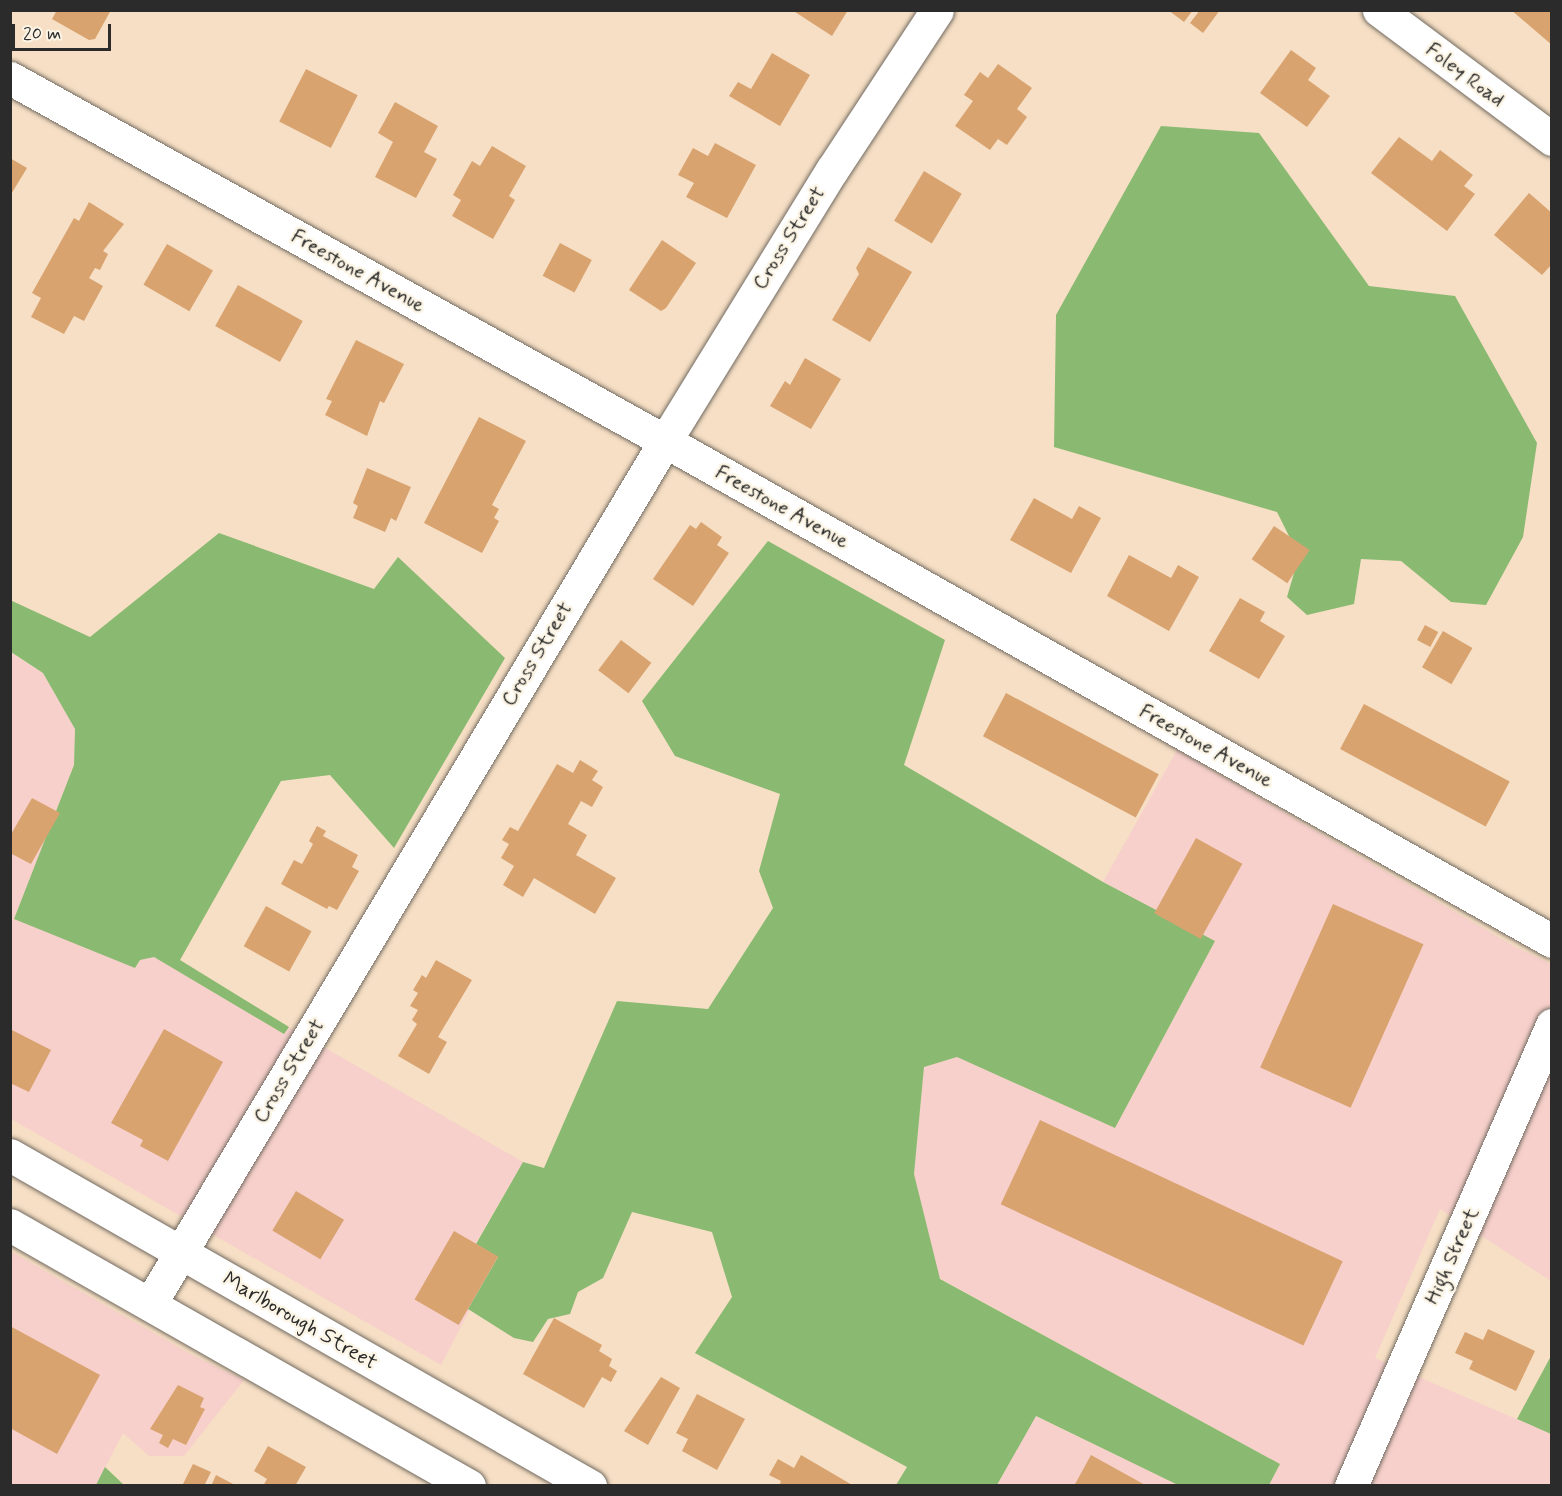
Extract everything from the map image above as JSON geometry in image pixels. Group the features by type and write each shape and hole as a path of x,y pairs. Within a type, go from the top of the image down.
{"main road":[{"name":"Cross Street","path":"150,1304 665,441 831,170 937,10"},
{"name":"Foley Road","path":"1379,10 1551,139"},
{"name":"Freestone Avenue","path":"10,78 665,441 1551,941"},
{"name":"High Street","path":"1351,1485 1551,1025"},
{"name":"Marlborough Street","path":"10,1155 181,1252 557,1478 591,1485"},
{"path":"10,1226 469,1485"}],"shaded area":[{"path":"10,652 43,673 75,729 74,765 14,919 136,968 140,960 154,957 284,1034 289,1027 523,1162 476,1243 498,1256 441,1365 11,1119"},
{"path":"1177,750 1517,948 1551,964 1551,1281 1440,1209 1375,1358 1551,1434 1551,1485 1269,1485 1280,1464 939,1278 914,1174 924,1067 957,1057 1115,1128 1215,941 1103,882"},
{"path":"10,1251 194,1356 244,1380 184,1456 149,1456 123,1433 96,1485 11,1485"},
{"path":"1035,1416 1178,1485 997,1486"}],"green space":[{"path":"1161,126 1259,133 1369,286 1455,296 1537,443 1523,537 1486,605 1451,602 1401,561 1361,559 1354,604 1307,615 1287,597 1299,556 1277,512 1054,447 1056,315"},
{"path":"219,533 374,589 398,557 505,658 394,848 330,775 281,781 180,960 289,1027 284,1034 154,957 140,960 135,968 14,919 74,765 75,729 43,673 11,652 10,600 90,637"},
{"path":"768,541 945,640 904,765 1103,882 1215,941 1115,1128 957,1057 924,1067 914,1174 940,1279 1280,1464 1269,1485 1178,1485 1036,1416 997,1485 896,1485 907,1467 695,1353 732,1297 712,1232 632,1212 603,1278 578,1292 570,1314 548,1319 533,1342 514,1338 468,1309 498,1257 476,1244 523,1162 544,1168 617,1001 708,1009 773,908 759,871 780,794 675,756 642,701"},
{"path":"1551,1356 1551,1434 1517,1419"},
{"path":"105,1467 124,1485 96,1485"}],"building":[{"path":"57,10 111,10 95,39 89,40 52,19"},
{"path":"792,10 848,10 832,36"},
{"path":"1168,10 1193,10 1184,22"},
{"path":"1200,10 1220,10 1203,33 1190,23"},
{"path":"1511,10 1552,10 1552,45"},
{"path":"1291,50 1316,68 1308,80 1330,96 1307,127 1260,93"},
{"path":"772,53 810,75 780,126 729,96 738,82 751,89"},
{"path":"998,64 1032,88 1017,109 1027,117 1007,145 998,139 990,150 955,126 973,101 964,95 980,72 988,78"},
{"path":"306,69 358,95 331,148 279,122"},
{"path":"395,102 438,126 424,152 437,159 416,198 375,177 393,142 378,133"},
{"path":"1399,137 1432,161 1440,150 1473,175 1464,186 1475,194 1447,231 1371,173"},
{"path":"715,143 756,165 727,218 686,197 694,183 678,175 693,148 708,156"},
{"path":"492,146 526,166 509,196 515,200 493,239 452,216 461,200 453,195 472,161 480,166"},
{"path":"10,158 27,168 10,196"},
{"path":"924,171 962,194 932,243 894,221"},
{"path":"1529,193 1552,213 1552,264 1542,275 1494,235"},
{"path":"89,202 124,224 103,251 108,254 100,270 95,268 89,278 103,286 84,321 74,316 64,334 31,317 41,298 32,293 74,218 79,221"},
{"path":"662,240 696,263 666,308 661,311 629,290"},
{"path":"560,243 592,260 574,293 543,276"},
{"path":"167,244 213,270 189,311 144,285"},
{"path":"868,247 912,272 870,342 832,320 859,274 856,268"},
{"path":"238,285 303,321 280,362 215,326"},
{"path":"356,340 404,364 384,403 380,401 367,436 325,415 332,401 326,399"},
{"path":"805,358 841,379 811,429 770,406 785,381 790,385"},
{"path":"479,417 526,441 492,505 499,509 494,518 499,521 482,553 424,523"},
{"path":"367,468 411,487 396,521 391,518 385,532 353,518 358,506 353,503"},
{"path":"1034,498 1072,519 1079,506 1101,518 1071,573 1010,540"},
{"path":"701,522 722,537 717,545 729,553 693,606 653,579 690,525 696,529"},
{"path":"1274,526 1310,550 1287,583 1252,559"},
{"path":"1129,555 1171,578 1178,565 1199,577 1169,631 1107,596"},
{"path":"1240,598 1265,612 1260,621 1285,636 1259,679 1209,651"},
{"path":"1425,625 1438,632 1430,647 1417,640"},
{"path":"1443,631 1472,648 1451,684 1422,667"},
{"path":"621,640 651,663 628,693 598,670"},
{"path":"1006,693 1159,774 1136,817 983,736"},
{"path":"1364,704 1510,781 1486,826 1340,749"},
{"path":"580,760 598,771 592,780 603,787 592,807 581,801 568,824 587,835 576,855 616,878 595,914 534,878 523,897 503,885 514,866 501,858 509,844 502,840 510,827 518,831 557,764 573,773"},
{"path":"32,798 60,813 31,864 10,853 10,836"},
{"path":"317,826 326,831 323,836 358,855 352,867 359,871 337,910 329,906 327,909 281,884 294,860 302,864 313,844 309,841"},
{"path":"1196,838 1242,864 1201,939 1154,913"},
{"path":"1333,904 1423,944 1351,1108 1260,1068"},
{"path":"266,906 311,931 289,971 244,946"},
{"path":"436,960 472,980 438,1037 447,1042 429,1074 398,1056 417,1024 412,1020 418,1010 410,1006 418,993 413,990 422,975 426,978"},
{"path":"10,1029 51,1050 29,1092 10,1083"},
{"path":"164,1029 223,1062 168,1161 140,1146 143,1140 111,1123"},
{"path":"1040,1120 1343,1261 1303,1345 1001,1204"},
{"path":"296,1191 344,1220 320,1259 272,1230"},
{"path":"454,1231 498,1256 459,1325 414,1299"},
{"path":"554,1318 602,1345 599,1351 612,1359 609,1366 617,1371 611,1382 602,1377 584,1408 523,1374"},
{"path":"10,1326 100,1375 57,1454 10,1428"},
{"path":"1488,1329 1535,1351 1516,1391 1469,1369 1473,1361 1455,1353 1465,1332 1483,1340"},
{"path":"661,1377 680,1388 648,1445 624,1431"},
{"path":"178,1385 204,1398 200,1407 205,1409 186,1445 173,1439 168,1448 159,1443 163,1435 150,1429"},
{"path":"697,1394 745,1419 717,1470 682,1451 688,1439 676,1433"},
{"path":"268,1446 306,1467 295,1486 263,1486 267,1479 254,1471"},
{"path":"801,1455 854,1486 779,1486 781,1481 769,1475 778,1459 794,1468"},
{"path":"1091,1455 1147,1486 1074,1486"},
{"path":"193,1464 211,1472 204,1486 182,1486"},
{"path":"216,1475 237,1486 211,1486"}]}
